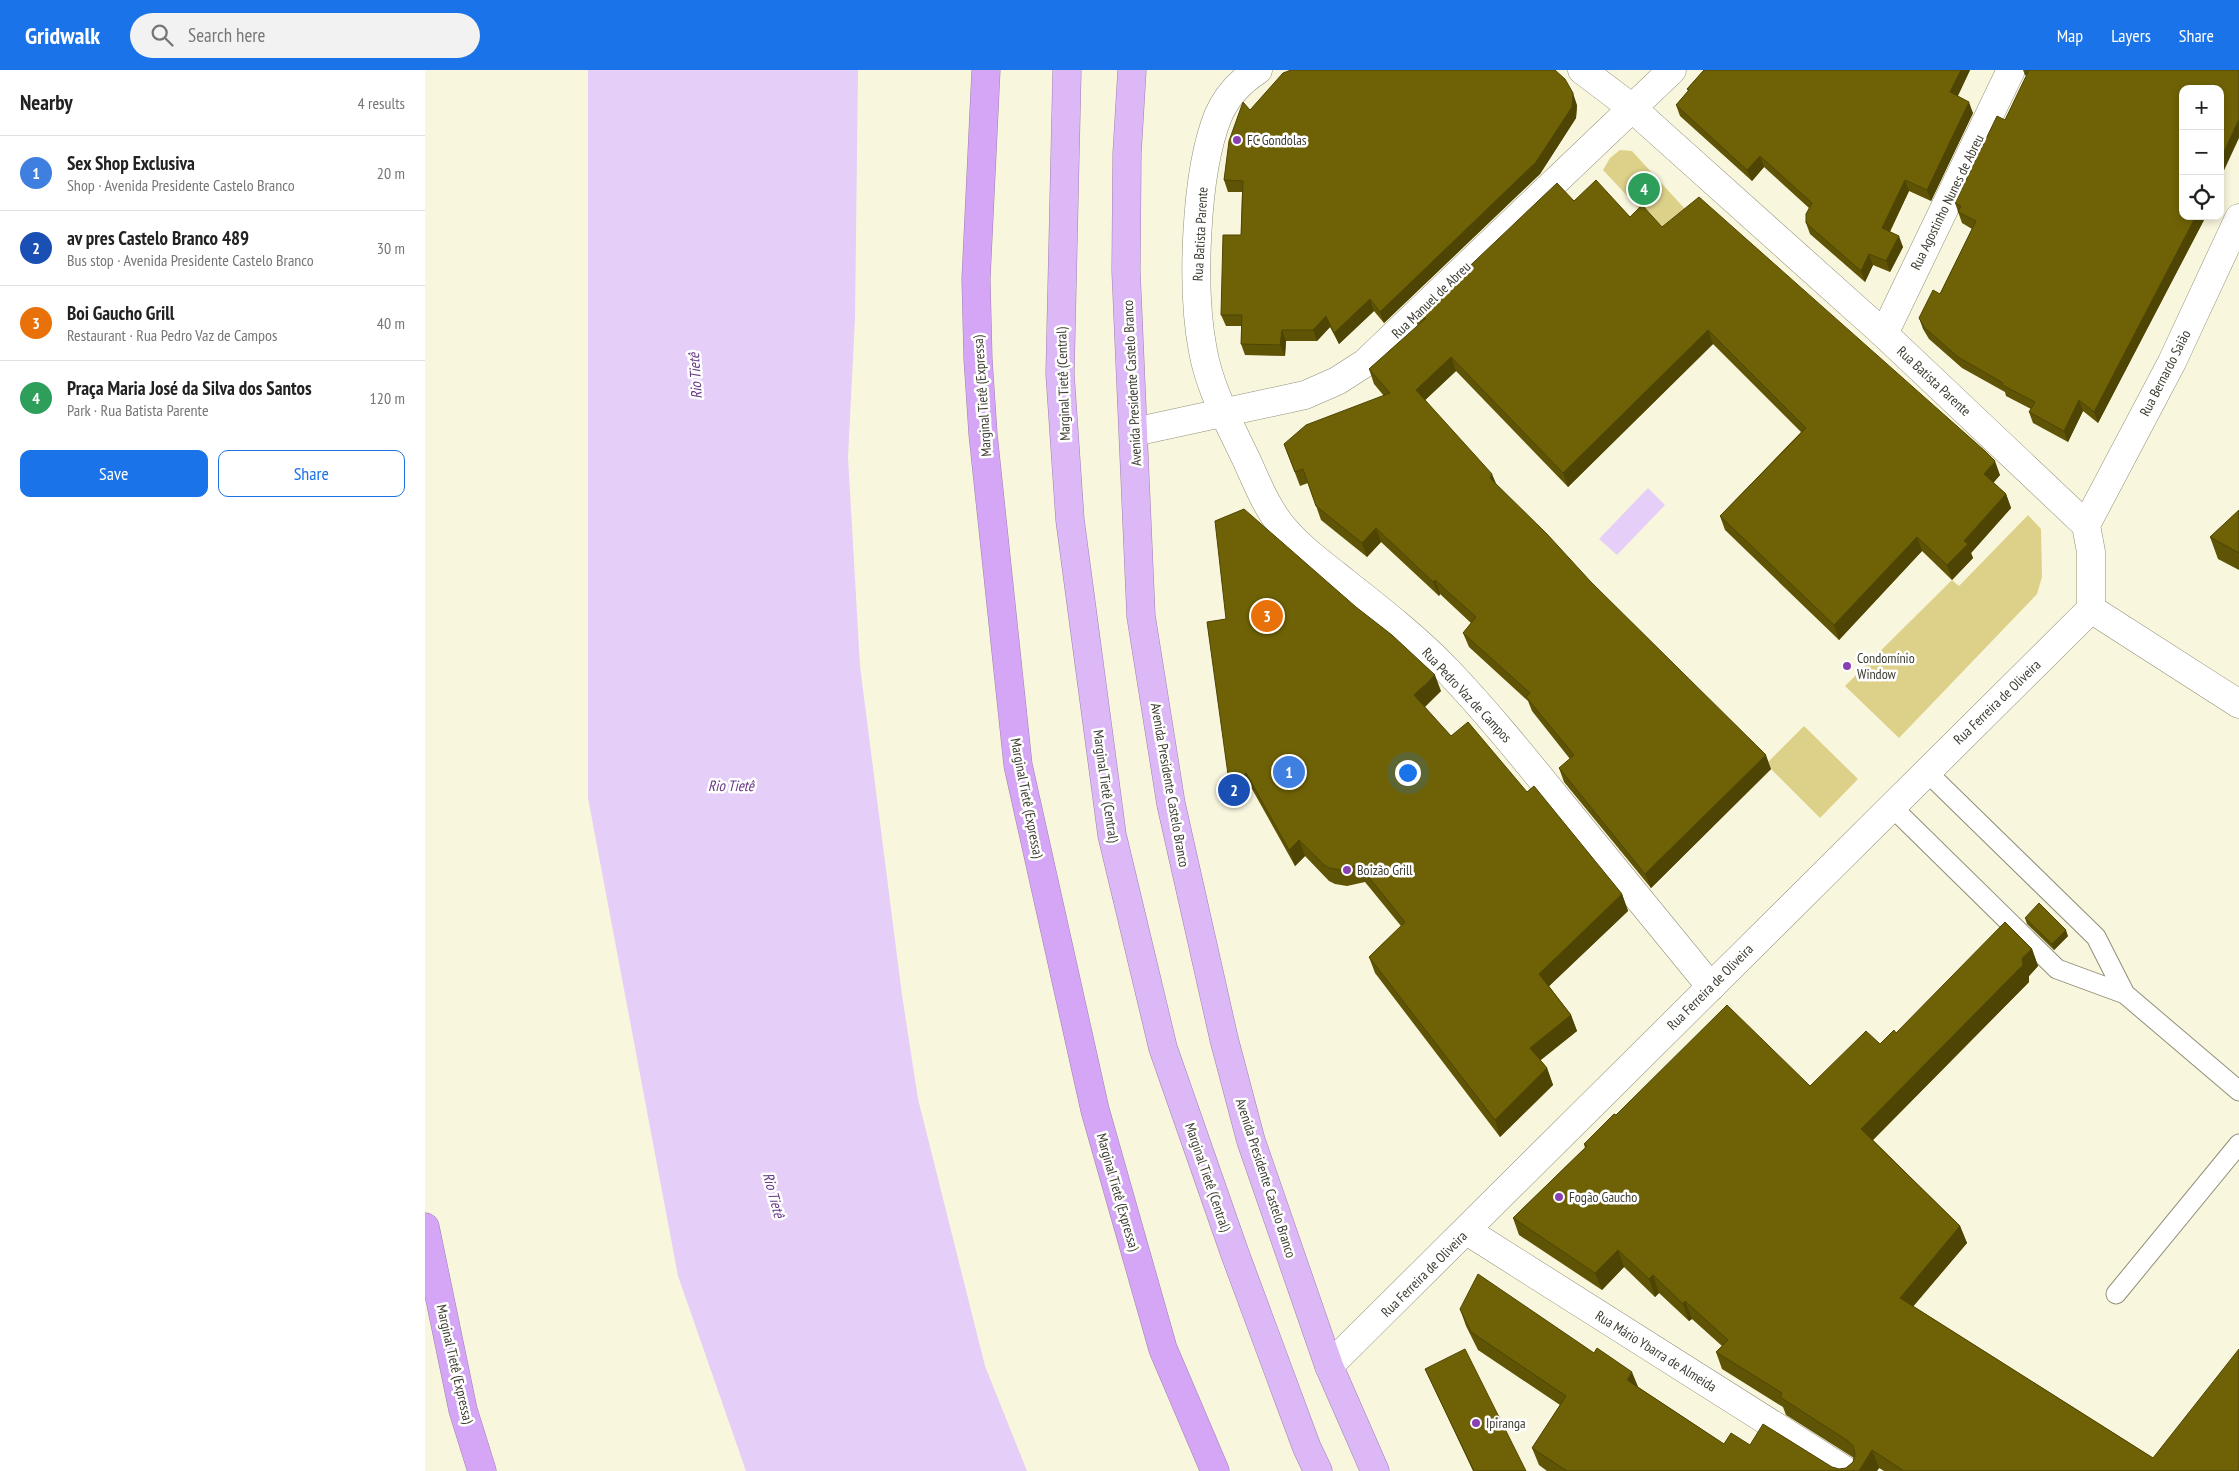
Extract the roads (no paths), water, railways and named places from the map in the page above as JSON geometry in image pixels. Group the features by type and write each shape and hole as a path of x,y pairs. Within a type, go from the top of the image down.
{"highway":[{"name":"Marginal Tietê (Expressa)","path":"986,70 975,279 978,359 983,434 1018,765 1097,1120 1163,1350 1215,1471"},
{"name":"Marginal Tietê (Central)","path":"1067,70 1060,374 1070,520 1112,835 1163,1048 1235,1254 1307,1448 1318,1471"},
{"name":"Avenida Presidente Castelo Branco","path":"1132,70 1127,154 1126,271 1135,432 1141,616 1171,804 1224,1039 1251,1141 1329,1366 1375,1471"},
{"name":"Marginal Tietê (Expressa)","path":"425,1227 463,1410 482,1471"}],"street":[{"name":"Rua Batista Parente","path":"1223,411 1208,373 1199,322 1196,274 1204,174 1210,140 1219,114 1238,86 1258,70"},
{"name":"Rua Batista Parente","path":"1582,70 1632,108 1883,334 2086,525"},
{"name":"Rua Manuel de Abreu","path":"1135,432 1223,411 1305,395 1337,381 1365,363 1672,70"},
{"name":"Rua Agostinho Nunes de Abreu","path":"1883,334 2011,70"},
{"name":"Rua Bernardo Saião","path":"2086,525 2172,362 2239,218"},
{"name":"Rua Pedro Vaz de Campos","path":"1223,411 1267,503 1282,527 1313,556 1409,634 1446,669 1499,728 1711,987"},
{"path":"2086,525 2091,552 2091,609 2239,704"},
{"name":"Rua Ferreira de Oliveira","path":"1329,1366 2091,609"},
{"name":"Rua Mário Ybarra de Almeida","path":"1467,1231 1846,1471"}],"lane":[{"path":"1927,771 2096,937 2125,994"},
{"path":"1891,806 2057,969 2125,994 2239,1091"},
{"path":"2116,1294 2239,1144"}],"water":[{"name":"Rio Tietê","path":"588,70 858,70 855,318 848,457 860,666 902,995 918,1099 985,1366 1027,1471 746,1471 678,1276 588,798"},
{"path":"1648,488 1665,505 1617,555 1599,539"}],"place":[{"name":"FC Gondolas","path":"1237,140"},
{"name":"Praça Maria José da Silva dos Santos","path":"1644,189"},
{"name":"Boi Gaucho Grill","path":"1267,616"},
{"name":"Condomínio Window","path":"1847,666"},
{"name":"Sex Shop Exclusiva","path":"1289,772"},
{"name":"av pres Castelo Branco 489","path":"1234,790"},
{"name":"Boizão Grill","path":"1347,870"},
{"name":"Fogão Gaucho","path":"1559,1197"},
{"name":"Ipiranga","path":"1476,1423"}]}
